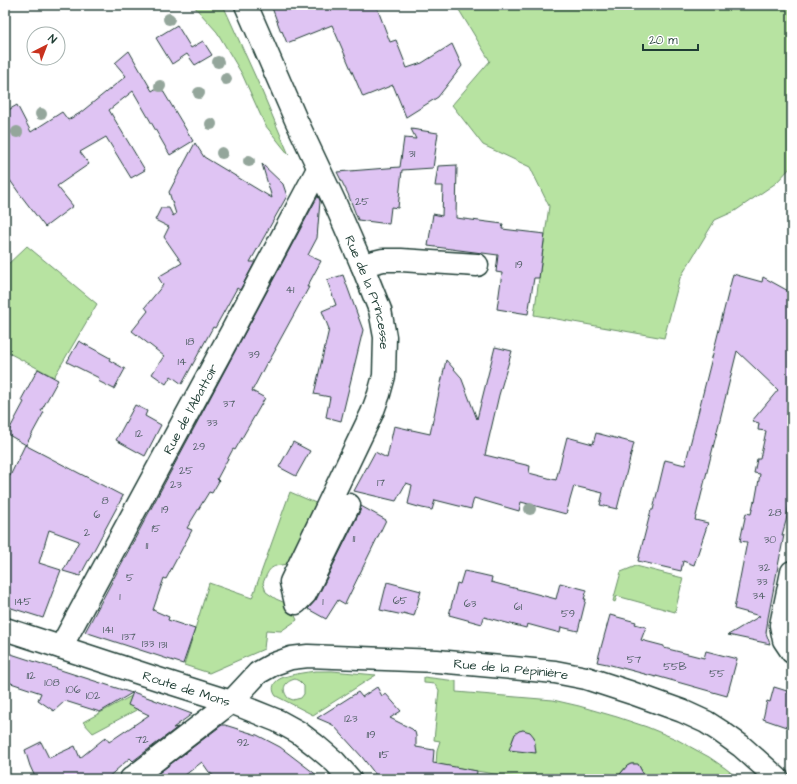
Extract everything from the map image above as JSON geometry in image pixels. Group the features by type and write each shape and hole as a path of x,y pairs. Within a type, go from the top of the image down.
{"street":[{"name":"Rue de la Princesse","path":"246,5 362,265 380,310 385,337 384,376 379,394 372,413 291,582 296,603 305,594 349,505"},
{"name":"Rue de l'Abattoir","path":"61,648 318,168"},
{"path":"362,265 384,260 401,260 477,265"},
{"path":"792,572 781,625 784,640 792,652"},
{"name":"Route de Mons","path":"5,629 231,702 278,720 298,732 315,745 335,762 350,779"},
{"name":"Rue de la Pépinière","path":"131,779 231,702 258,672 274,664 292,658 308,656 437,661 555,672 586,678 682,711 706,722 741,746 778,779"}],"green space":[{"path":"193,5 223,5 289,155 265,125 242,74 217,32"},
{"path":"456,5 792,5 792,166 776,183 735,211 715,220 680,278 664,338 534,315 549,206 530,167 483,145 452,105 490,61"},
{"path":"27,246 97,304 54,377 5,351 5,267"},
{"path":"290,492 318,504 289,564 278,565 272,568 267,573 263,583 266,592 276,599 290,605 297,620 281,631 266,630 264,649 209,673 184,665 209,583 252,598"},
{"path":"636,566 683,578 675,612 617,596 615,602 613,601 621,572"},
{"path":"316,671 376,675 313,715 276,696 273,690 274,686 281,678","holes":["295,679 304,686 304,694 301,698 293,700 288,698 284,689 286,684"]},
{"path":"424,677 456,681 456,692 553,700 617,717 676,739 709,757 739,779 639,779 642,773 640,767 636,764 629,764 620,774 628,779 523,779 436,764 437,750 440,741 434,740 439,690 435,684 424,683","holes":["523,730 511,750 515,735"]},
{"path":"135,694 155,700 93,733 83,722"}],"building":[{"path":"271,5 376,5 390,42 396,40 407,68 422,63 452,44 462,66 438,97 406,117 393,85 363,97 332,25 287,43 282,31 281,32"},
{"path":"177,25 191,48 203,41 212,55 195,65 187,54 172,64 156,38"},
{"path":"129,51 152,91 160,86 193,141 170,155 133,91 109,110 145,170 131,178 106,137 80,152 89,164 57,186 73,206 45,227 5,173 5,112 17,105 31,132 62,112 68,120 80,113 126,76 115,63"},
{"path":"411,129 438,133 433,168 402,170 398,208 391,207 389,224 358,220 348,194 337,172 400,167 404,138 416,139"},
{"path":"195,143 204,157 272,198 262,164 283,184 287,196 250,262 255,262 240,290 237,288 215,328 213,327 182,384 171,376 166,384 152,374 164,356 132,331 148,311 145,307 163,285 158,277 182,263 164,237 169,227 155,220 161,208 169,208 173,216 176,214 169,192"},
{"path":"457,165 456,218 503,224 502,229 545,234 539,278 534,278 528,314 497,309 502,273 496,272 498,255 428,246 433,214 442,216 443,186 435,186 438,166"},
{"path":"318,196 320,201 317,238 308,255 321,261 307,287 309,287 252,391 265,398 235,450 233,449 217,479 219,481 212,493 209,492 187,528 192,530 166,579 164,578 153,610 169,617 168,620 195,629 183,664 85,632"},
{"path":"733,274 762,282 763,277 792,293 792,487 768,618 766,633 770,644 728,635 760,616 734,609 747,542 740,541 746,513 751,514 754,501 755,502 760,474 754,473 757,459 760,459 766,431 758,430 759,423 752,421 778,390 737,351 695,520 708,523 694,565 683,561 681,571 638,561 651,510 653,510 665,460 685,465"},
{"path":"343,275 363,330 341,421 326,417 330,397 314,394 329,329 322,311 336,305 327,280"},
{"path":"79,341 110,358 109,360 125,369 114,389 98,381 99,378 67,362"},
{"path":"495,347 512,351 499,395 485,455 530,466 529,473 556,480 567,437 593,444 596,433 634,443 617,509 600,505 603,493 574,486 566,514 521,502 519,511 474,498 471,509 435,500 432,510 408,504 412,485 406,483 396,501 354,491 375,452 387,458 394,426 430,434 446,360 461,377 477,419"},
{"path":"38,369 58,380 41,411 44,412 26,445 7,434 24,402 21,400"},
{"path":"135,405 147,411 145,416 161,425 145,456 116,440"},
{"path":"293,442 310,451 296,476 279,467"},
{"path":"25,445 123,496 80,576 63,571 79,541 49,530 39,563 61,570 43,618 5,606 5,474 10,476"},
{"path":"361,506 386,520 345,604 338,600 326,619 308,609 316,600 360,511"},
{"path":"464,571 492,577 491,582 556,599 560,583 587,590 578,631 561,627 560,633 527,624 526,628 484,617 482,624 449,615 457,583 460,584"},
{"path":"387,582 421,591 414,616 380,610"},
{"path":"610,615 636,622 635,624 646,627 641,640 664,646 664,648 704,658 706,651 737,659 727,696 656,676 597,662"},
{"path":"5,652 132,693 100,712 65,701 54,711 38,700 41,693 5,681"},
{"path":"377,687 382,696 386,694 401,711 390,718 415,732 416,747 434,750 433,763 477,771 476,779 379,779 362,757 334,726 317,718 358,692 362,697"},
{"path":"774,687 787,691 792,699 792,729 763,719 767,701 770,702"},
{"path":"133,692 192,714 173,728 178,727 133,761 130,758 106,779 36,779 25,750 41,742 49,758 75,746 80,758 106,737 109,742 149,715 128,705"},
{"path":"222,725 257,735 280,747 322,779 217,779 209,772 202,762 180,779 151,779"},
{"path":"523,730 530,732 534,737 536,753 509,750 515,734"},
{"path":"631,764 638,764 646,779 616,779 627,766"}]}
